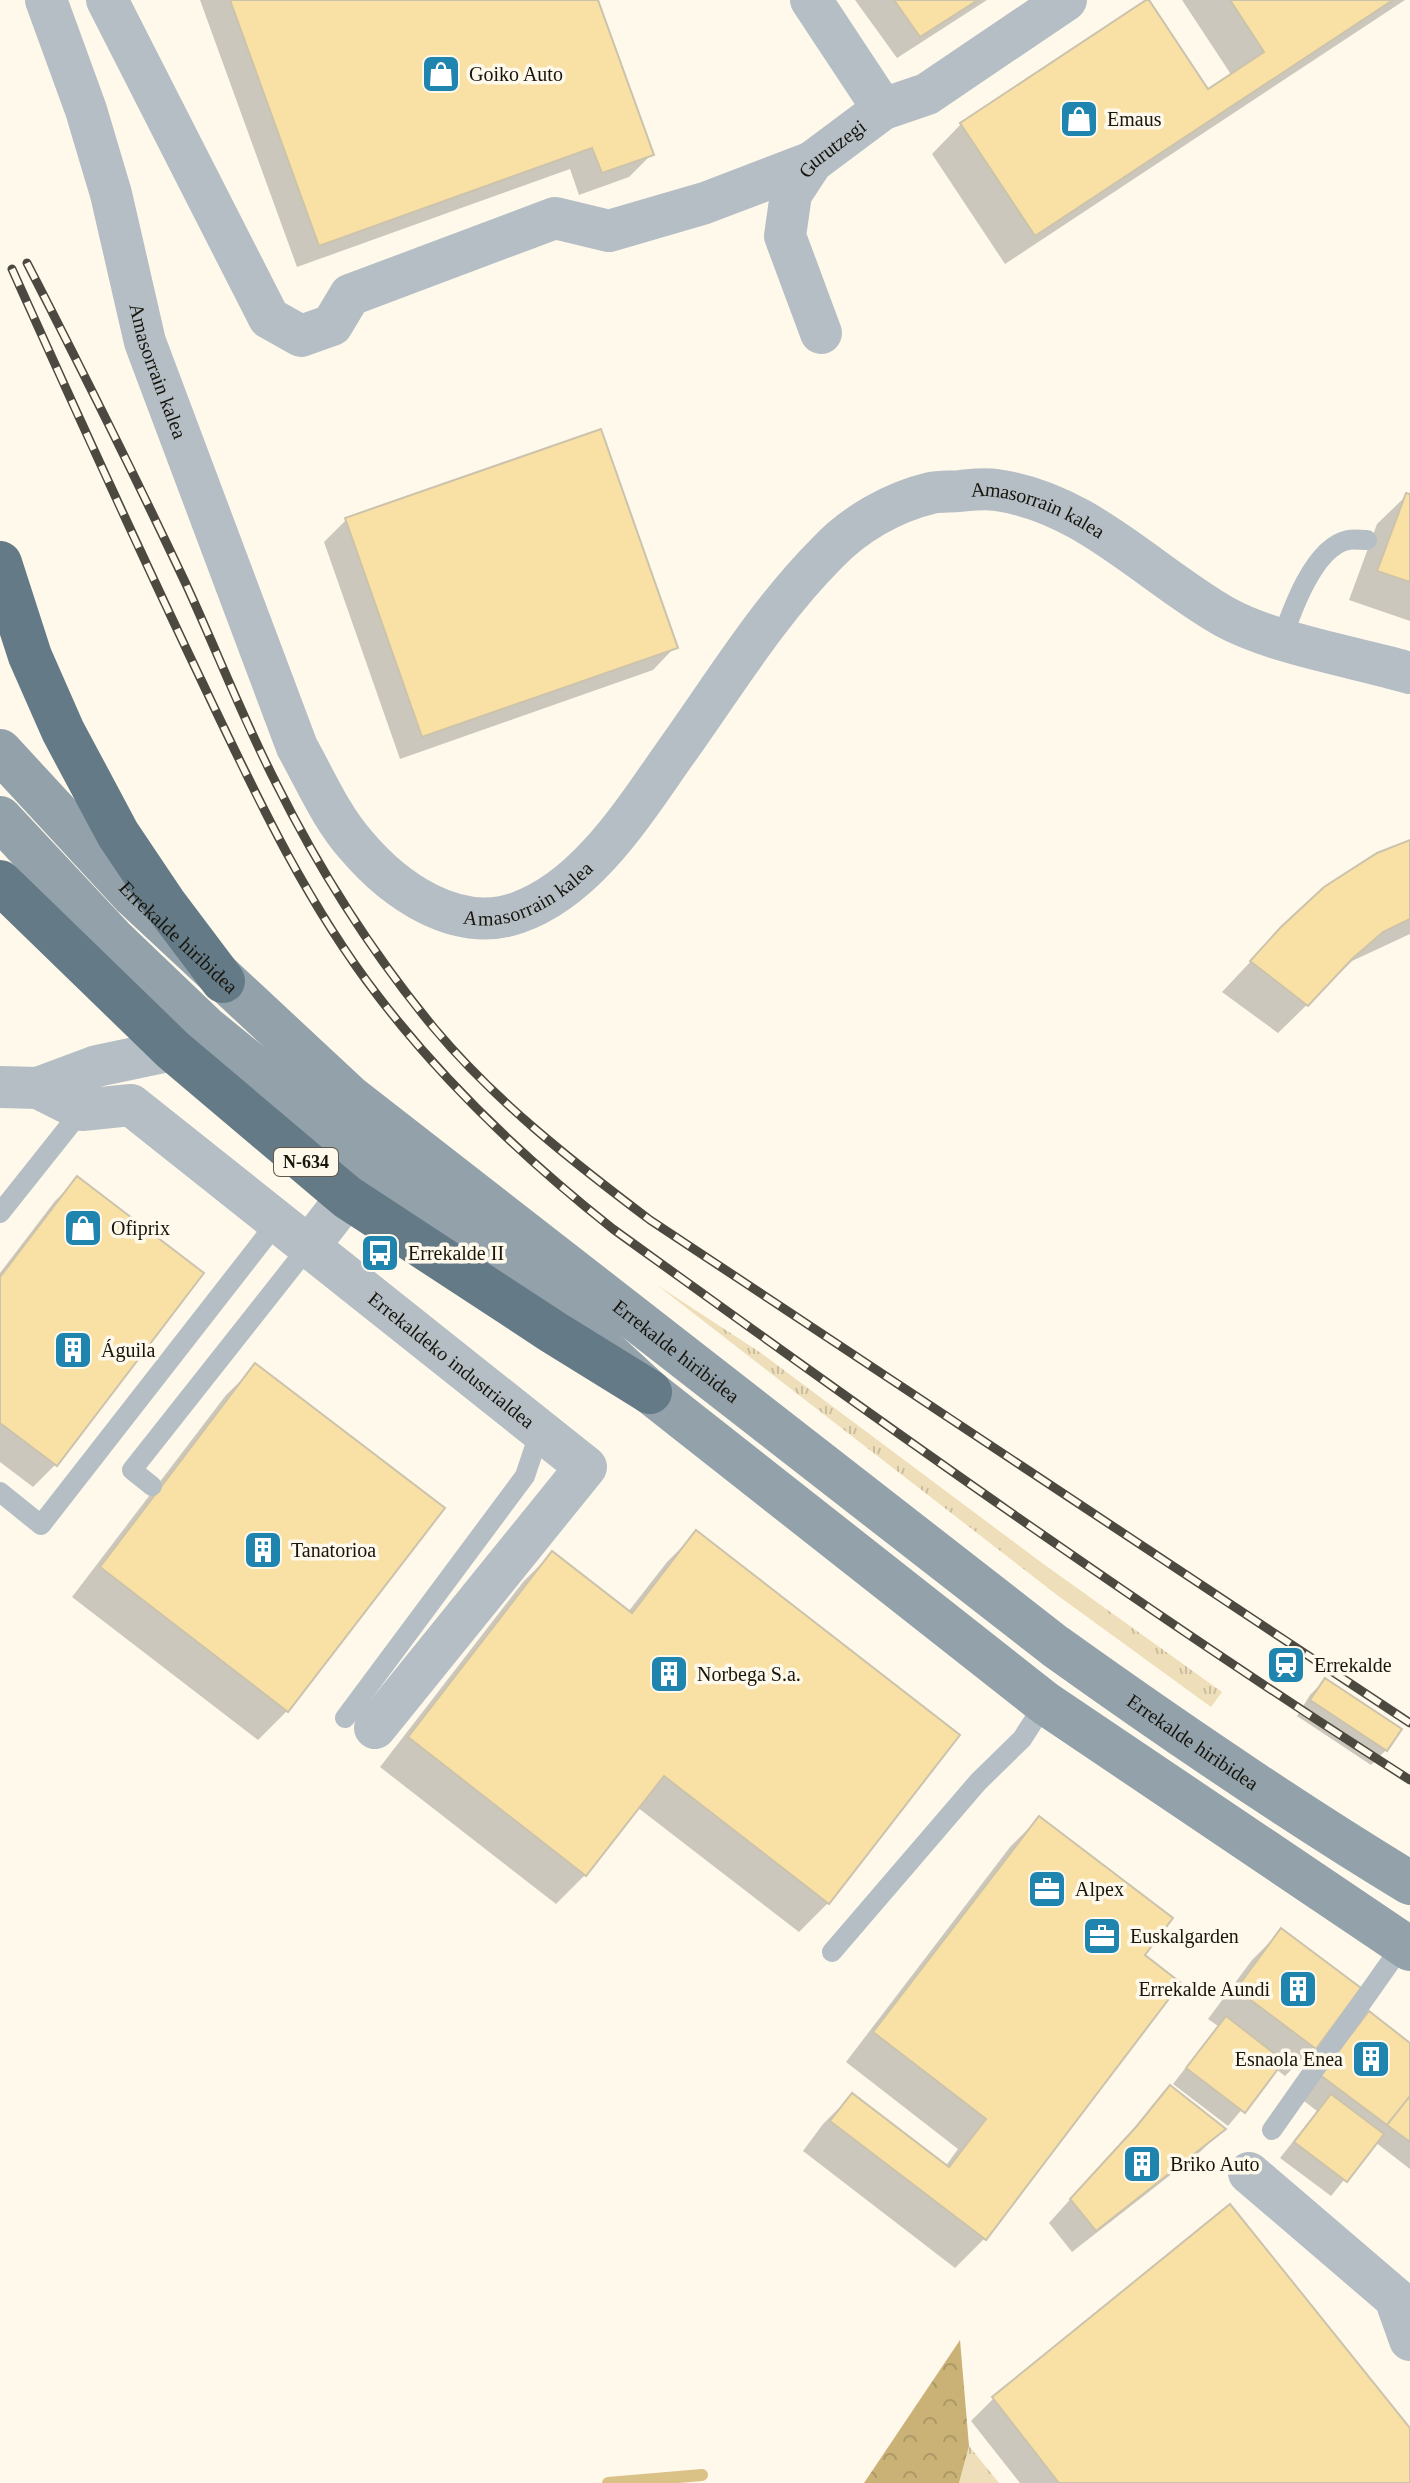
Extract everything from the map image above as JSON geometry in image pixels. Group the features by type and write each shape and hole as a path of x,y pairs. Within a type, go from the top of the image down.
{"highway":[{"path":"0,563 30,656 69,744 118,834 165,904 223,981"},
{"name":"N-634","path":"0,882 173,1050 347,1197 650,1392"}],"main road":[{"name":"Errekalde hiribidea","path":"0,751 134,896 350,1097 1028,1624 1166,1726 1279,1802 1410,1883"},
{"path":"0,818 115,941 205,1027 566,1315 650,1392 1045,1703 1406,1946"},
{"path":"1028,1624 1410,1873"}],"street":[{"name":"Amasorrain kalea","path":"46,0 86,110 111,194 145,342 297,747 355,844 398,887 440,910 480,920 517,914 552,896 576,876 624,826 783,601 829,550 875,514 932,493 993,489 1044,501 1094,527 1227,618 1282,639 1410,673"},
{"path":"107,0 269,318 301,336 332,325 350,295 555,218 609,231 705,203 812,162"},
{"name":"Gurutzegi","path":"811,0 883,109"},
{"name":"Gurutzegi","path":"821,333 785,236 791,194 812,162 883,109 927,94 1066,0"},
{"path":"0,848 102,956 173,1050 19,1087"},
{"path":"19,1087 82,1110"},
{"name":"Errekaldeko industrialdea","path":"82,1110 131,1105 586,1467 360,1723"},
{"path":"293,1233 347,1197"},
{"path":"1249,2173 1395,2298 1410,2340"}],"lane":[{"path":"1282,639 1298,594 1326,554 1346,540 1367,540"},
{"path":"0,1213 82,1110"},
{"path":"152,1486 132,1470 293,1233"},
{"path":"0,1492 41,1525 293,1233"},
{"path":"360,1723 525,1476 540,1431"},
{"path":"832,1952 978,1782 1022,1739 1045,1703"},
{"path":"1272,2130 1406,1946"}],"green space":[{"path":"657,1285 761,1353 1038,1560 1222,1692 1211,1707 1057,1595"},
{"path":"960,2340 969,2446 959,2483 864,2483"},
{"path":"969,2446 999,2483 959,2483"}],"building":[{"name":"Goiko Auto","path":"230,0 598,0 654,155 602,173 592,148 319,246"},
{"path":"894,0 978,0 920,37"},
{"path":"1149,0 1208,89 1264,52 1230,0 1393,0 1035,236 960,123"},
{"path":"601,429 678,648 422,737 345,518"},
{"path":"1406,493 1410,494 1410,582 1377,571"},
{"path":"1410,840 1410,919 1383,932 1352,959 1308,1006 1250,961 1324,887 1377,853"},
{"name":"Águila","path":"77,1176 204,1273 57,1466 0,1423 0,1277"},
{"name":"Tanatorioa","path":"255,1363 445,1508 288,1712 100,1567"},
{"name":"Norbega S.a.","path":"696,1530 960,1735 829,1904 664,1776 586,1876 408,1737 552,1551 632,1613"},
{"path":"1325,1678 1402,1729 1387,1751 1310,1700"},
{"path":"1039,1816 1173,1918 1145,1955 1181,1983 986,2240 830,2121 852,2093 949,2167 986,2119 873,2032"},
{"name":"Errekalde Aundi","path":"1281,1928 1361,1988 1316,2049 1236,1989"},
{"name":"Esnaola Enea","path":"1369,2011 1410,2043 1410,2096 1387,2125 1320,2075"},
{"path":"1226,2016 1284,2061 1245,2113 1186,2068"},
{"name":"Briko Auto","path":"1170,2085 1226,2129 1096,2231 1070,2199"},
{"name":"Esnaola Enea","path":"1331,2094 1384,2134 1347,2182 1294,2142"},
{"path":"1410,2096 1410,2142 1387,2125"},
{"path":"1230,2204 1410,2428 1410,2483 1059,2483 992,2397"}],"waterway":[{"path":"608,2483 702,2475"}],"railway":[{"path":"27,263 166,542 253,735 294,817 368,941 411,1000 458,1055 536,1130 650,1220 1410,1723"},
{"path":"12,269 179,634 283,846 352,960 431,1060 518,1148 613,1229 908,1441 1107,1579 1410,1780"}],"place":[{"name":"Goiko Auto","path":"441,74"},
{"name":"Emaus","path":"1079,119"},
{"name":"Ofiprix","path":"83,1228"},
{"name":"Errekalde II","path":"380,1253"},
{"name":"Águila","path":"73,1350"},
{"name":"Tanatorioa","path":"263,1550"},
{"name":"Errekalde","path":"1286,1665"},
{"name":"Norbega S.a.","path":"669,1674"},
{"name":"Alpex","path":"1047,1889"},
{"name":"Euskalgarden","path":"1102,1936"},
{"name":"Errekalde Aundi","path":"1298,1989"},
{"name":"Esnaola Enea","path":"1371,2059"},
{"name":"Briko Auto","path":"1142,2164"}]}
